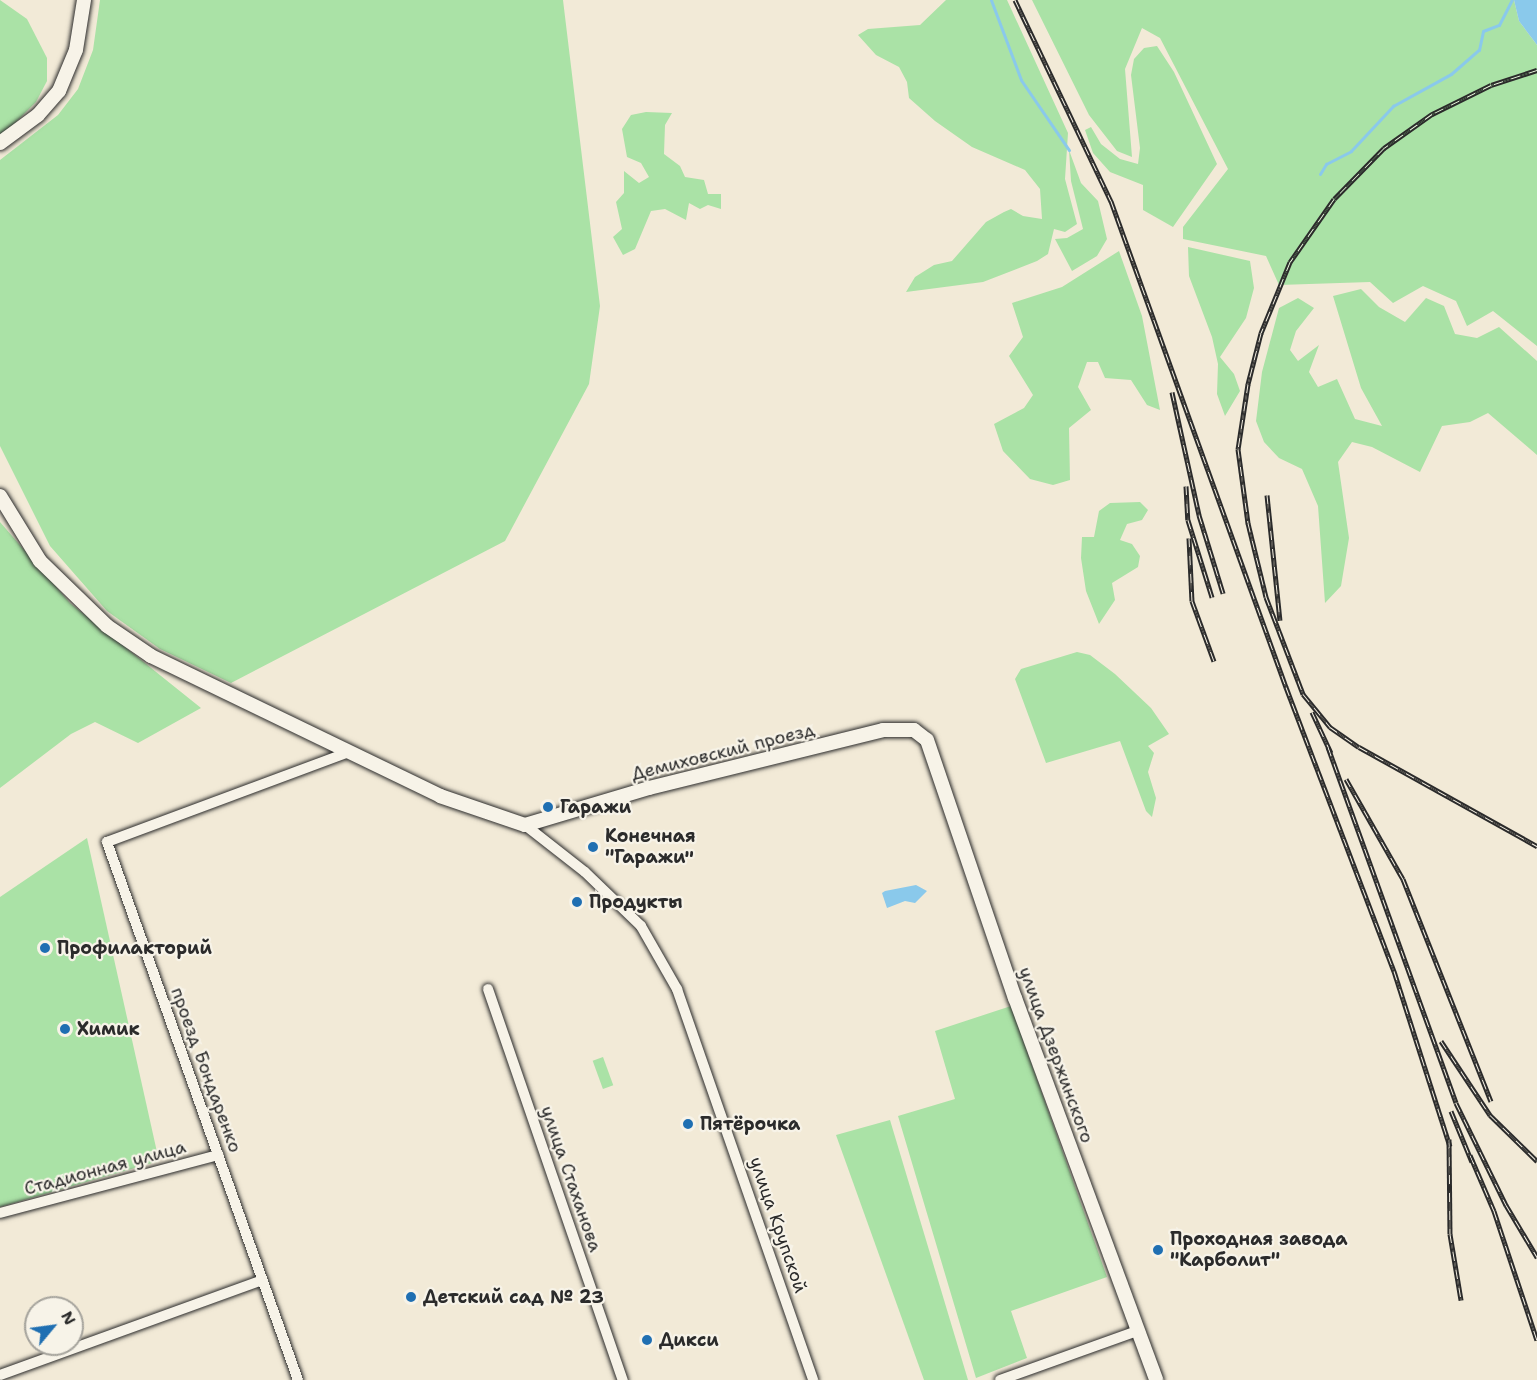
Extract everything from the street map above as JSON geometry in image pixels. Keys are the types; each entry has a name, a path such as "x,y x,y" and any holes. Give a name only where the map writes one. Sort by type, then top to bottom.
{"main road":[{"path":"0,143 38,115 59,91 76,50 84,0"},
{"path":"0,496 40,561 107,626 151,656 346,753 440,796 525,825"},
{"name":"Демиховский проезд","path":"525,825 649,788 883,730 914,730 927,740"},
{"name":"улица Дзержинского","path":"927,740 1015,998 1156,1380"}],"street":[{"name":"проезд Бондаренко","path":"298,1380 107,842 346,753"},
{"name":"улица Крупской","path":"525,825 625,909 649,936 677,989 813,1380"},
{"name":"улица Стаханова","path":"488,989 623,1380"},
{"name":"Стадионная улица","path":"0,1213 218,1155"},
{"path":"0,1375 262,1280"},
{"path":"1000,1380 1137,1331"}],"green space":[{"path":"0,0 27,19 47,58 47,81 36,102 0,138"},
{"path":"100,0 563,0 600,306 589,384 505,541 231,683 160,649 107,611 50,546 0,446 0,160 58,115 78,89 93,50"},
{"path":"946,0 1007,0 1068,133 1065,179 1077,224 1065,232 1054,229 1048,254 1037,261 983,282 906,292 915,277 934,265 952,261 986,222 1004,212 1011,209 1023,216 1042,219 1040,189 1025,170 972,147 935,121 909,98 907,82 899,67 876,55 858,35 868,29 920,25"},
{"path":"1032,0 1514,0 1519,21 1537,45 1537,346 1493,311 1467,326 1456,301 1423,286 1393,303 1370,282 1279,285 1266,256 1183,239 1183,227 1228,169 1160,38 1142,28 1125,69 1132,157 1117,151 1089,115"},
{"path":"1157,46 1174,72 1217,164 1173,227 1143,210 1143,185 1110,172 1093,153 1085,130 1091,127 1101,144 1120,159 1138,164 1140,148 1131,75 1134,59 1144,48"},
{"path":"646,112 672,113 665,125 664,154 680,166 685,177 704,180 708,194 721,194 721,209 708,205 700,209 689,203 686,220 665,209 651,211 635,249 623,255 613,237 622,229 616,202 624,193 624,171 639,183 649,177 641,163 627,157 622,129 631,115"},
{"path":"1069,150 1081,183 1098,201 1107,239 1097,256 1072,271 1055,239 1067,238 1083,229 1071,181"},
{"path":"1188,247 1250,261 1254,288 1246,318 1220,357 1234,374 1240,391 1225,416 1217,394 1218,364 1212,337 1189,276"},
{"path":"1119,251 1142,316 1160,410 1147,405 1131,380 1105,378 1098,362 1087,362 1078,387 1091,410 1069,428 1070,480 1053,485 1030,479 1003,451 994,424 1024,408 1033,395 1009,356 1023,337 1012,303 1062,287"},
{"path":"1361,289 1379,307 1405,322 1426,298 1444,306 1455,334 1477,338 1499,327 1537,361 1537,455 1488,413 1470,422 1442,426 1420,472 1372,447 1352,442 1338,462 1349,538 1341,586 1325,603 1318,506 1302,469 1279,458 1264,442 1256,421 1262,372 1279,308 1298,298 1314,308 1296,331 1290,350 1298,361 1319,345 1309,372 1318,387 1337,379 1355,419 1382,426 1361,388 1333,296"},
{"path":"1140,502 1148,510 1142,520 1127,524 1120,540 1132,544 1140,556 1138,567 1112,583 1115,600 1099,624 1086,591 1081,558 1082,537 1094,537 1099,511 1110,503"},
{"path":"0,522 70,603 201,708 138,743 95,722 71,734 0,788"},
{"path":"1077,652 1090,655 1115,674 1151,708 1169,734 1148,746 1154,753 1148,772 1156,798 1152,817 1146,811 1120,741 1046,763 1015,679 1021,669"},
{"name":"Химик","path":"87,838 159,1161 0,1207 0,897"},
{"path":"1011,1006 1107,1277 1011,1311 1027,1358 976,1378 898,1116 955,1099 935,1031"},
{"path":"603,1057 613,1085 603,1089 593,1061"},
{"path":"890,1120 968,1380 924,1380 836,1135"}],"water":[{"path":"1514,0 1537,0 1537,45 1519,21"},
{"path":"916,885 927,891 915,903 905,901 887,908 882,893"}],"waterway":[{"path":"991,0 1021,80 1069,150"},
{"path":"1320,174 1326,164 1351,151 1393,106 1451,74 1479,50 1483,31 1499,25 1512,0"}],"railway":[{"path":"1015,0 1111,201 1286,687 1394,971 1450,1146"},
{"path":"1537,70 1491,85 1432,114 1384,148 1334,199 1290,262 1261,333 1248,384 1238,449 1248,523 1266,597 1303,694 1330,727 1359,747 1537,846"},
{"path":"1172,392 1199,515 1223,593"},
{"path":"1186,486 1188,520 1212,597"},
{"path":"1267,495 1280,620"},
{"path":"1189,538 1192,601 1214,661"},
{"path":"1312,712 1331,753"},
{"path":"1328,747 1456,1103 1506,1205 1537,1257"},
{"path":"1346,779 1403,879 1491,1101"},
{"path":"1441,1041 1490,1115 1537,1161"},
{"path":"1451,1111 1472,1162"},
{"path":"1449,1139 1450,1234 1461,1300"},
{"path":"1470,1155 1494,1211 1537,1340"}],"place":[{"name":"Гаражи","path":"548,807"},
{"name":"Конечная \"Гаражи\"","path":"593,847"},
{"name":"Продукты","path":"577,902"},
{"name":"Профилакторий","path":"45,948"},
{"name":"Химик","path":"65,1029"},
{"name":"Пятёрочка","path":"688,1124"},
{"name":"Проходная завода \"Карболит\"","path":"1158,1250"},
{"name":"Детский сад № 23","path":"411,1297"},
{"name":"Дикси","path":"647,1340"}]}
